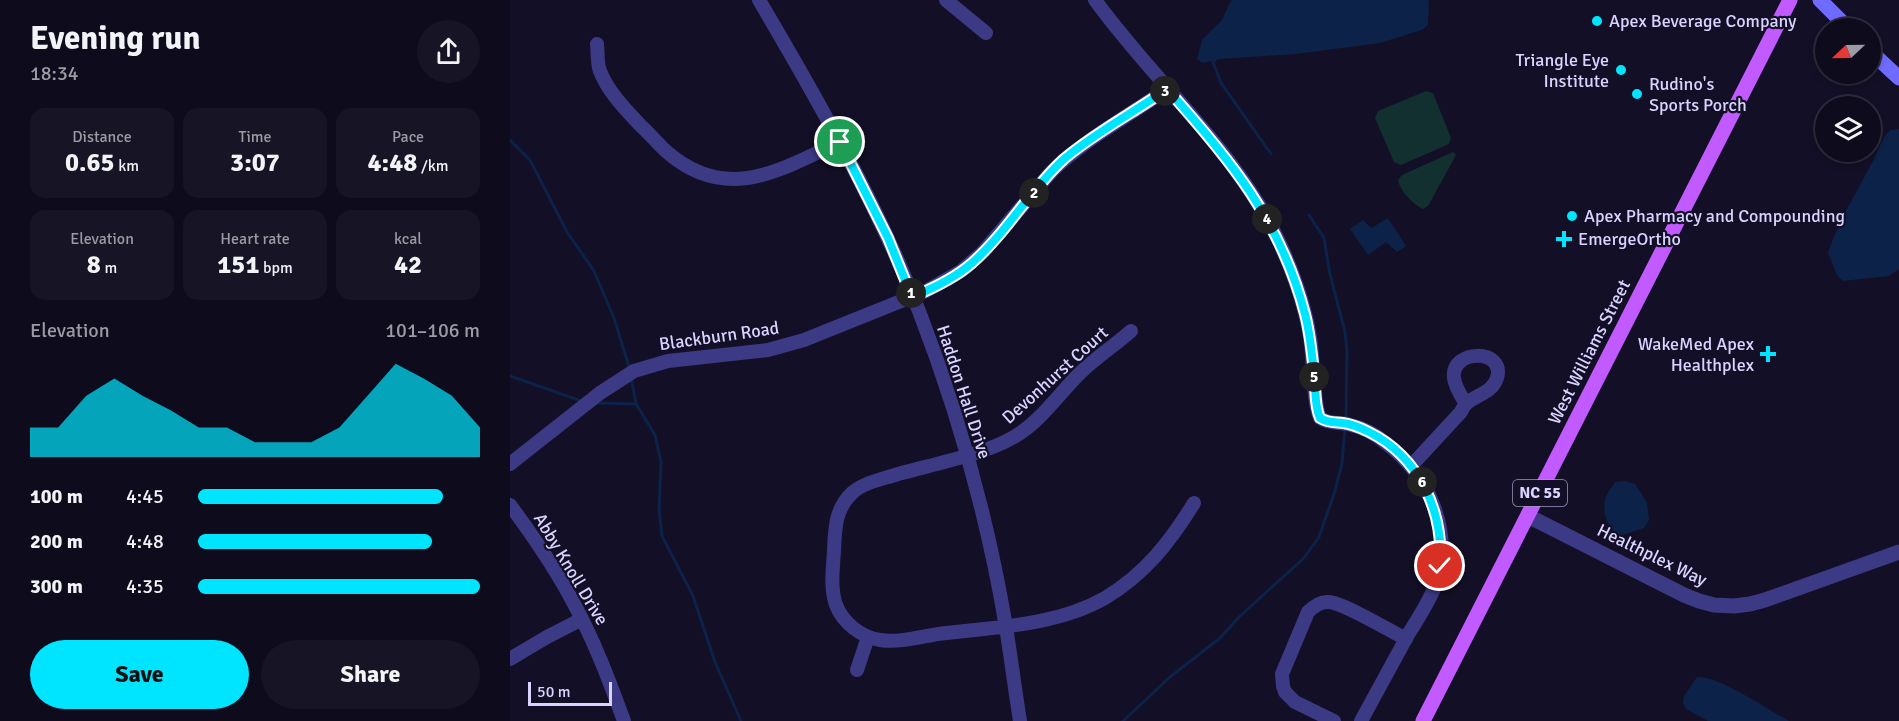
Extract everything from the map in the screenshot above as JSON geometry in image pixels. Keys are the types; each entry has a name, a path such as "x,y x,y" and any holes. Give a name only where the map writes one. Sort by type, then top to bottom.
{"main road":[{"name":"West Williams Street","path":"1423,721 1790,0"},
{"path":"1820,0 1838,18"},
{"path":"1881,61 1899,78"}],"street":[{"name":"Haddon Hall Drive","path":"759,0 840,142 888,238 937,363 967,455 988,539 1006,626 1020,721"},
{"path":"946,0 986,33"},
{"path":"1095,0 1242,178 1280,244 1305,315 1320,418 1331,423 1350,424 1387,443 1411,466 1428,491 1434,505 1441,535 1441,553 1433,591 1361,721"},
{"path":"597,44 600,70 612,92 667,152 692,169 704,174 729,179 753,178 783,169 840,142"},
{"name":"Blackburn Road","path":"510,465 600,393 634,371 668,361 748,353 786,345 912,297 946,281 972,263 995,240 1046,178 1064,160 1091,138 1167,89"},
{"name":"Devonhurst Court","path":"868,637 854,630 843,617 836,606 833,591 835,527 842,506 854,491 873,482 1006,442 1028,428 1090,363 1131,331"},
{"path":"1411,466 1466,404"},
{"path":"857,670 868,637 889,641 1006,626 1076,611 1105,598 1140,573 1157,556 1169,542 1194,503"},
{"name":"Abby Knoll Drive","path":"510,505 564,585 582,619 597,649 624,721"},
{"name":"Healthplex Way","path":"1528,516 1684,595 1720,605 1750,604 1765,600 1899,552"},
{"path":"1334,721 1295,702 1282,686 1282,674 1308,612 1317,604 1330,602 1344,606 1406,639"},
{"path":"510,658 582,619"}],"green space":[{"path":"1426,91 1433,93 1451,138 1449,144 1401,165 1394,162 1375,118 1378,111"},
{"path":"1453,152 1456,155 1428,206 1423,209 1407,197 1398,180 1402,175"}],"water":[{"path":"1231,0 1429,0 1428,25 1422,30 1380,43 1296,54 1220,59 1202,63 1197,59 1202,40 1222,20"},
{"path":"1899,129 1899,269 1889,276 1843,281 1837,275 1828,253 1832,240 1872,162 1881,162 1881,144 1890,130"},
{"path":"1388,218 1406,246 1397,252 1386,242 1368,255 1350,229 1363,220 1371,228"},
{"path":"1625,481 1635,484 1647,502 1649,520 1644,528 1620,536 1607,521 1604,506 1607,495 1615,482"},
{"path":"1697,677 1717,681 1730,687 1789,721 1708,721 1686,709 1683,703 1684,696"}],"waterway":[{"path":"1215,60 1213,62 1221,83 1271,154"},
{"path":"510,140 530,160 567,232 594,271 614,318 630,370"},
{"path":"1309,215 1324,238 1330,274 1345,332 1346,419"},
{"path":"510,376 581,401"},
{"path":"631,377 636,404 655,435 661,462 659,510 662,536 693,596 715,662 741,721"},
{"path":"596,403 636,404"},
{"path":"1123,721 1170,677 1220,638 1239,617 1304,558 1319,537 1335,491 1342,463 1345,428"}],"place":[{"name":"Apex Beverage Company","path":"1597,21"},
{"name":"Triangle Eye Institute","path":"1621,70"},
{"name":"Rudino's Sports Porch","path":"1637,94"},
{"name":"Apex Pharmacy and Compounding","path":"1572,216"},
{"name":"EmergeOrtho","path":"1564,239"},
{"name":"WakeMed Apex Healthplex","path":"1768,354"}],"route":[{"path":"840,142 888,238 912,297 946,281 972,263 995,240 1052,171 1064,160 1091,138 1167,89 1242,178 1280,244 1305,315 1320,418 1326,422 1350,424 1369,432 1387,443 1411,466 1428,491 1438,518 1441,535 1440,566"}]}
